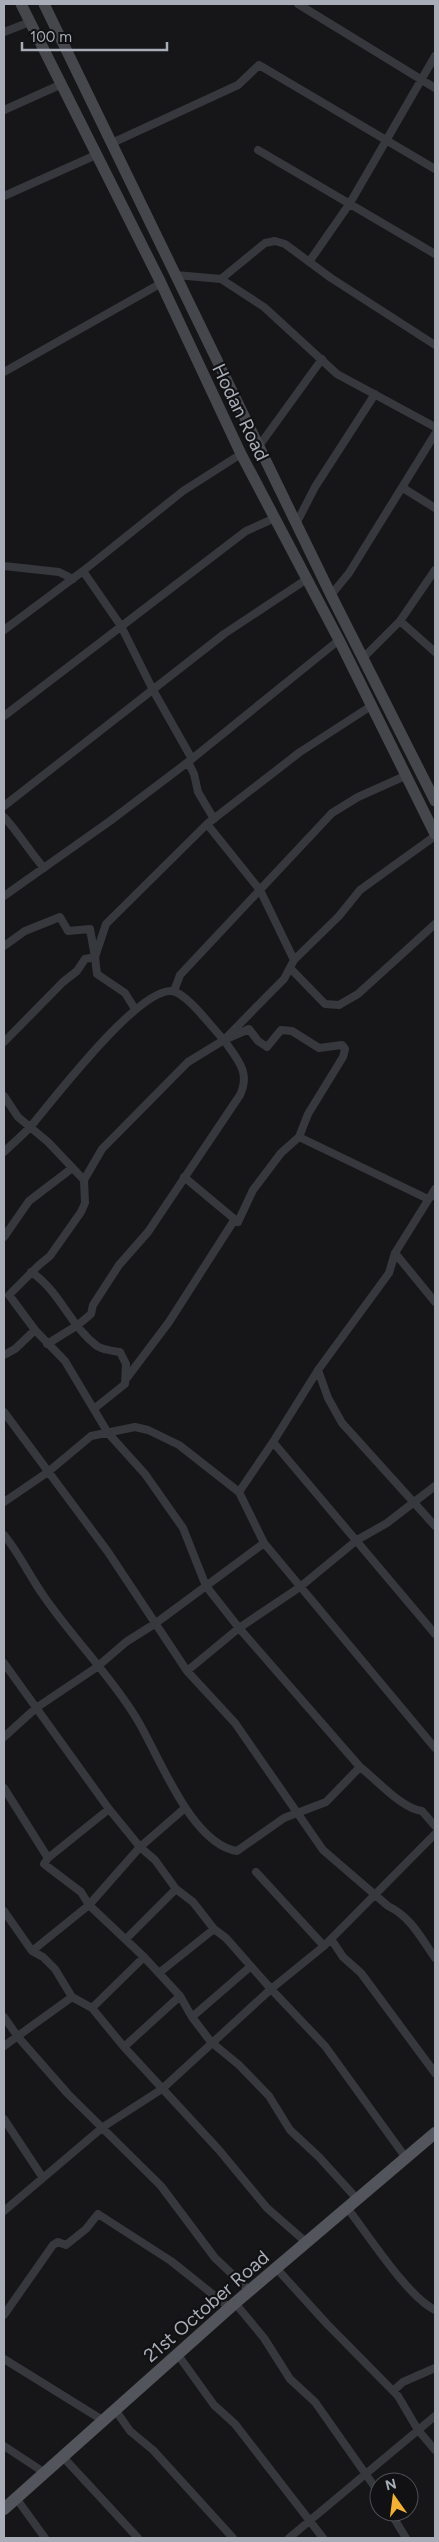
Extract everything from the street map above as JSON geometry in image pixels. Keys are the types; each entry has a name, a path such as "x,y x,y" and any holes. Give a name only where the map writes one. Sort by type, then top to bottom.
{"main road":[{"name":"Hodan Road","path":"20,4 160,281 241,454 339,640 435,835"},
{"name":"Hodan Road","path":"44,4 296,524 435,801"},
{"name":"21st October Road","path":"4,2509 250,2291 435,2133"}],"street":[{"path":"298,4 435,88"},
{"path":"4,32 30,22"},
{"path":"309,262 350,203 435,56"},
{"path":"112,144 238,85 259,65 435,169"},
{"path":"4,110 62,84"},
{"path":"258,150 435,254"},
{"path":"4,196 96,155"},
{"path":"221,279 265,243 285,244 435,346"},
{"path":"176,275 221,279 264,307 337,374 435,427"},
{"path":"4,372 158,285 160,281"},
{"path":"259,446 322,360"},
{"path":"296,524 314,487 375,394"},
{"path":"331,595 349,573 435,434"},
{"path":"4,630 73,579 183,490 241,454"},
{"path":"403,488 435,508"},
{"path":"4,716 246,531 275,518"},
{"path":"4,566 59,572 73,579"},
{"path":"362,658 400,621 435,570"},
{"path":"83,571 121,626 190,760 198,792 214,819"},
{"path":"5,803 224,634 307,579"},
{"path":"400,621 435,652"},
{"path":"4,896 190,760 339,640"},
{"path":"95,957 106,924 207,824 300,752 371,706"},
{"path":"174,991 180,975 332,813 358,797 405,776"},
{"path":"4,817 17,832 26,848 44,868"},
{"path":"207,824 260,890 294,960"},
{"path":"224,1040 272,991 291,969 294,960 360,890 435,835"},
{"path":"4,946 25,931 60,917 68,930 90,929 97,974 125,993 135,1009"},
{"path":"291,969 325,1004 339,1005 358,994 435,924"},
{"path":"4,1042 63,982 77,971 85,959 95,957"},
{"path":"4,1152 30,1128 76,1071 135,1009 151,998 166,992 174,991 196,1008 224,1040 245,1074 246,1083 221,1125 184,1176 148,1232 119,1265 93,1305 90,1314 78,1326 47,1344"},
{"path":"238,1222 254,1190 281,1153 299,1137 308,1114 343,1057 345,1049 342,1045 319,1048 292,1031 281,1030 267,1047 258,1041 249,1029 224,1040 188,1062 102,1148 84,1180 85,1203 81,1212 50,1256 6,1293 35,1330 64,1361 95,1408 108,1433 145,1474 183,1528 206,1586 239,1628 360,1767 401,1803 412,1810 422,1811 435,1826"},
{"path":"4,1096 18,1117 48,1142 71,1169 84,1180"},
{"path":"299,1137 428,1199"},
{"path":"4,1237 29,1201 71,1169"},
{"path":"184,1176 238,1222"},
{"path":"239,1492 318,1370 388,1274 395,1253 435,1188"},
{"path":"428,1199 435,1194"},
{"path":"95,1408 125,1384 169,1322 233,1222 238,1222"},
{"path":"395,1253 435,1302"},
{"path":"31,1272 44,1281 55,1293 78,1326 98,1347 120,1352 126,1364 126,1380"},
{"path":"4,1355 15,1349 35,1330"},
{"path":"318,1370 328,1398 342,1423 435,1526"},
{"path":"4,1412 156,1623 187,1671 235,1723 323,1850 376,1893 388,1906 400,1911 411,1922 435,1958"},
{"path":"4,1502 48,1472 91,1436 136,1427 148,1430 180,1445 239,1492 264,1543 435,1748"},
{"path":"273,1442 435,1634"},
{"path":"187,1671 239,1628 300,1588 357,1540 388,1523 416,1503 435,1486"},
{"path":"4,1534 17,1551 42,1594 135,1715 185,1808 210,1837 229,1850 237,1851 284,1818 326,1802 360,1767"},
{"path":"4,1737 36,1708 97,1667 126,1642 156,1623 264,1543"},
{"path":"4,1663 109,1809 140,1847 154,1860 176,1889 193,1902 214,1929 226,1938 325,2046 406,2158"},
{"path":"4,1788 48,1858"},
{"path":"32,1951 89,1905 140,1847 185,1808"},
{"path":"109,1809 48,1858 44,1864 81,1892 89,1905 159,1973 180,1996 192,2017 211,2042 239,2065 269,2096 290,2130 319,2157 358,2200"},
{"path":"5,2208 103,2127 162,2089 211,2042 271,1989 332,1939 435,1834"},
{"path":"256,1872 324,1946"},
{"path":"126,1939 176,1889"},
{"path":"4,1911 32,1951 44,1957 55,1969 72,1996 92,2008 124,2047 219,2150 267,2208 307,2243"},
{"path":"159,1973 214,1929"},
{"path":"332,1939 343,1957 372,1989 435,2074"},
{"path":"92,2008 144,1957"},
{"path":"192,2017 251,1966"},
{"path":"4,2046 72,1996"},
{"path":"124,2047 180,1996"},
{"path":"4,2017 18,2037 68,2094 162,2186 214,2258 250,2291"},
{"path":"4,2120 43,2178"},
{"path":"348,2209 422,2303 435,2310"},
{"path":"4,2316 53,2246 58,2242 66,2245 79,2237 98,2214 171,2261 233,2306 264,2338 290,2379 315,2402 369,2478"},
{"path":"277,2268 327,2324 393,2391 418,2430 435,2450"},
{"path":"178,2355 214,2405 235,2424 323,2538"},
{"path":"4,2359 104,2420"},
{"path":"393,2391 403,2382 435,2368"},
{"path":"116,2411 130,2431 153,2450 233,2538"},
{"path":"289,2538 435,2416"},
{"path":"4,2446 45,2472"},
{"path":"62,2457 138,2538"},
{"path":"16,2498 44,2538"},
{"path":"396,2522 406,2538"}]}
